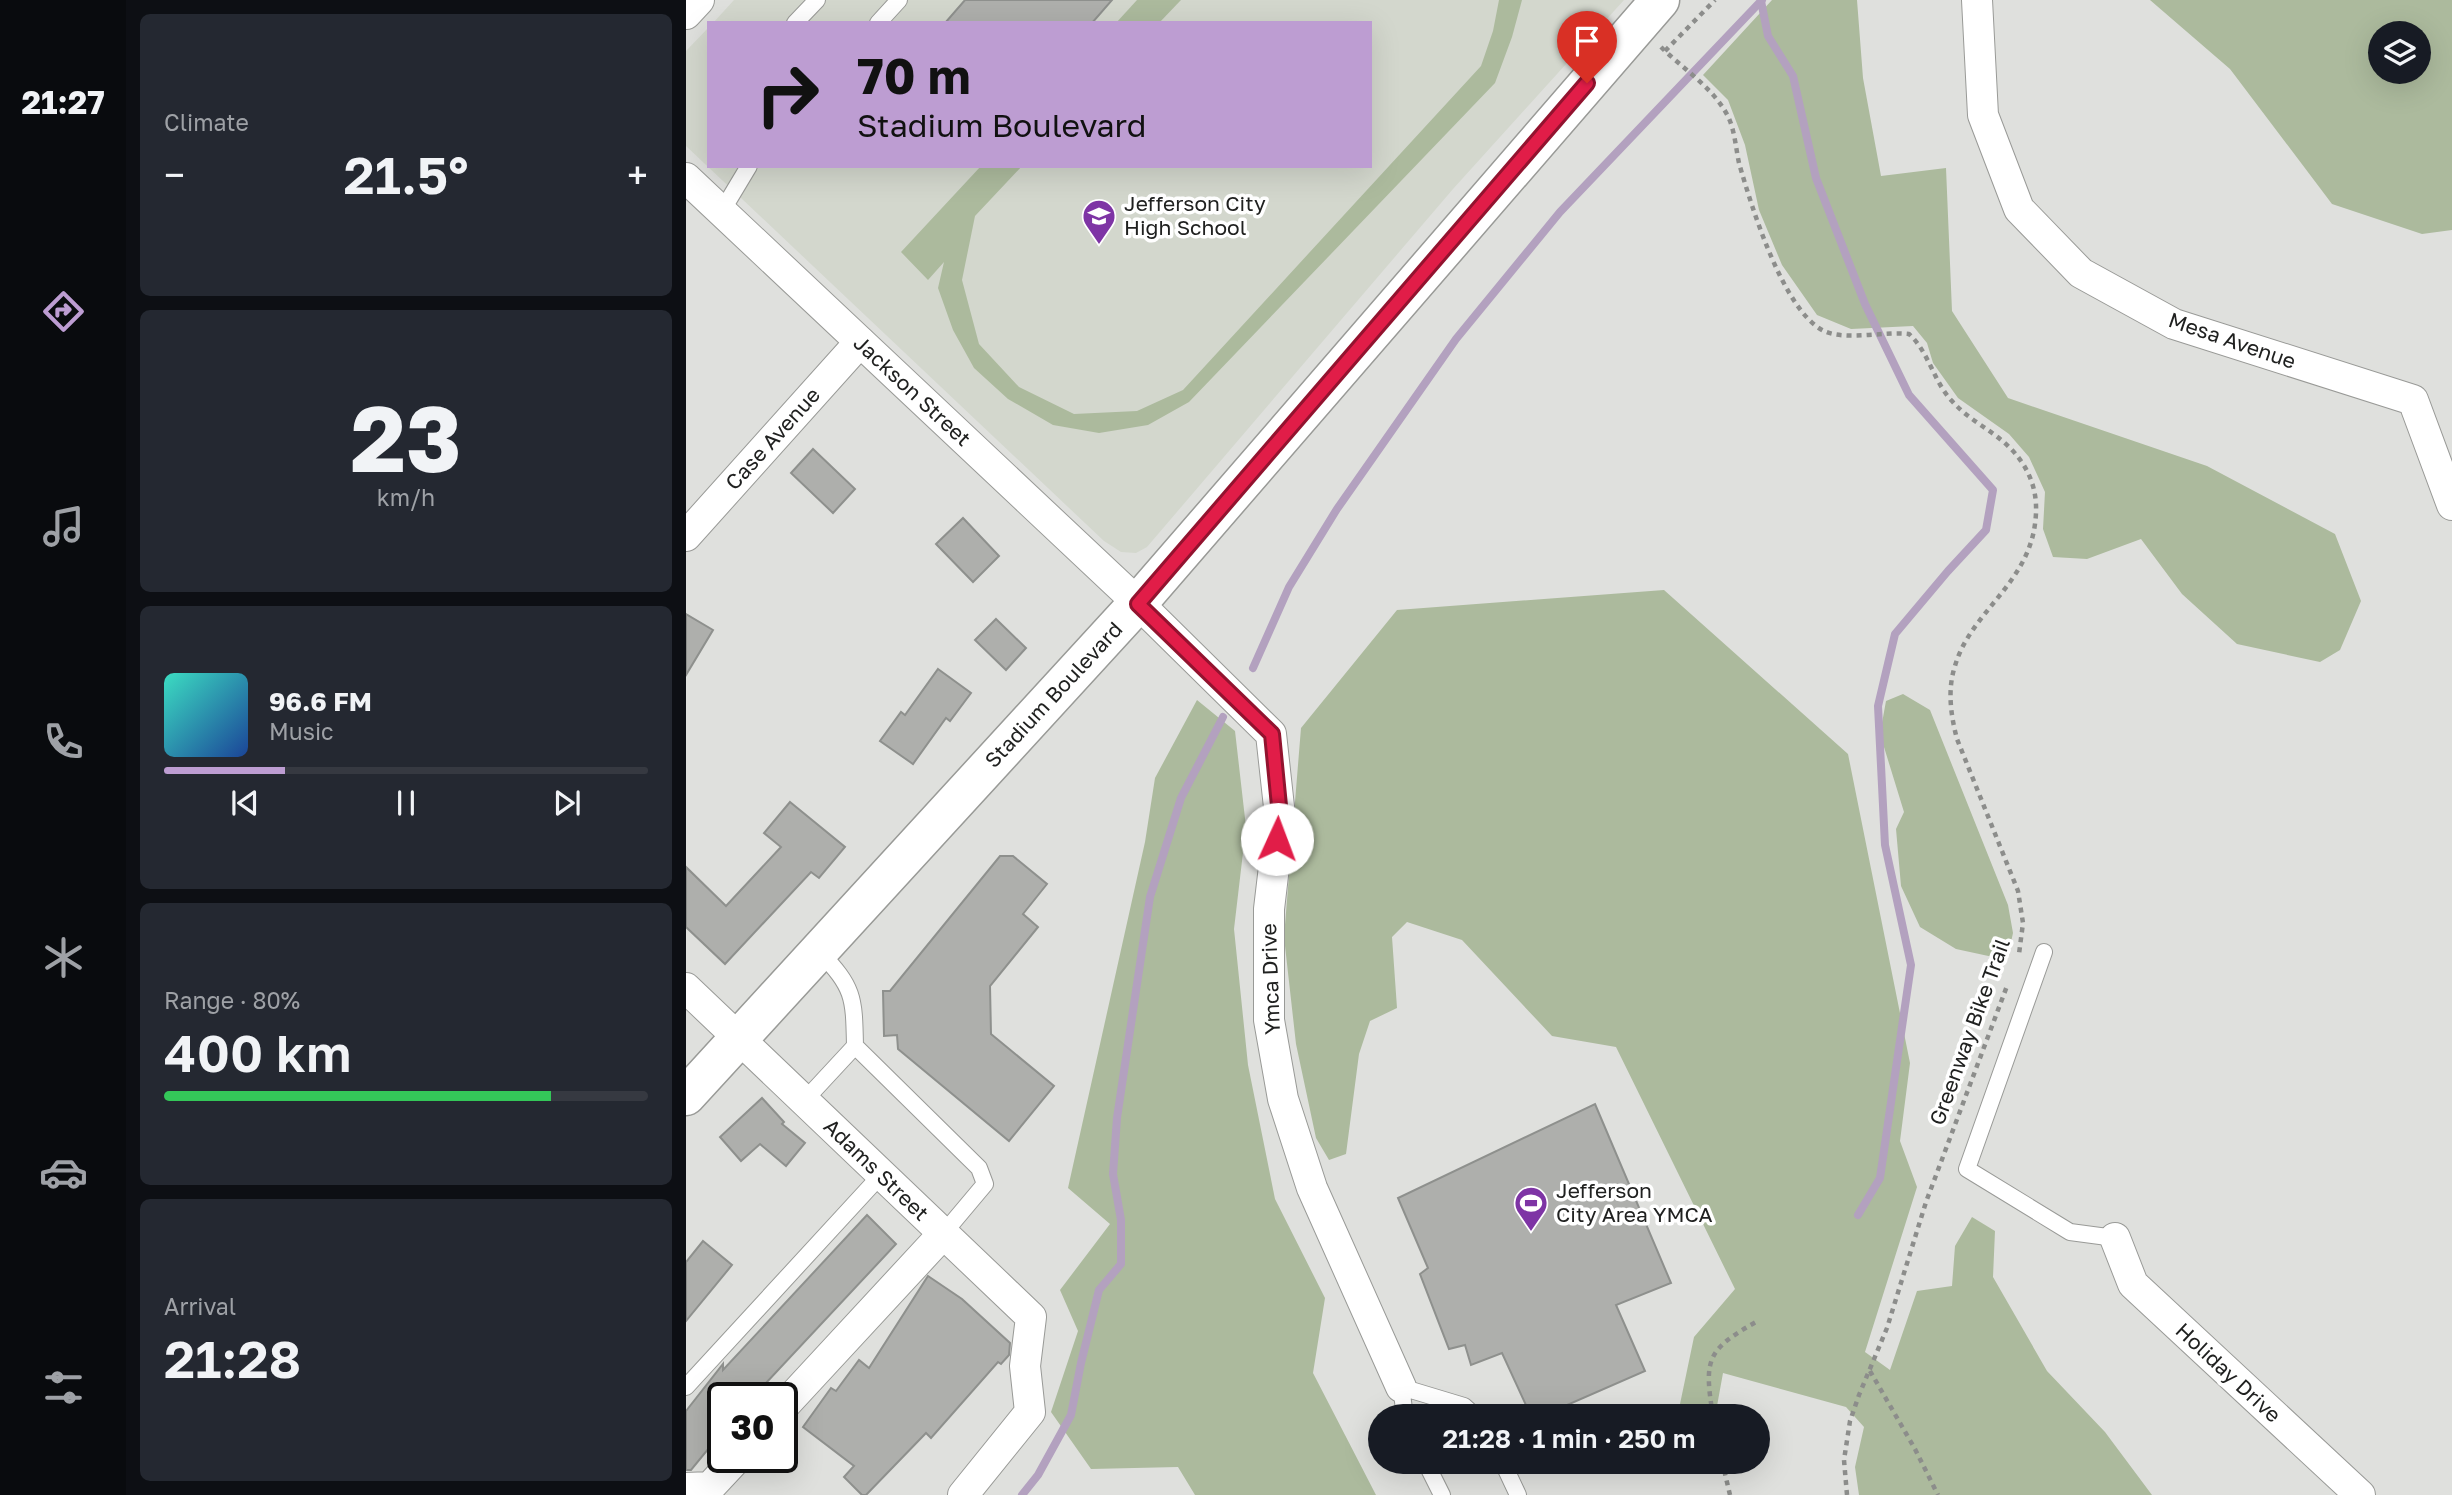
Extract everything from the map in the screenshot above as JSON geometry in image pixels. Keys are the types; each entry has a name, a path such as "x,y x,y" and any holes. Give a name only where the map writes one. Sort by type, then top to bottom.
{"main road":[{"name":"Stadium Boulevard","path":"686,1096 1138,604 1660,0"}],"street":[{"path":"686,14 699,0"},
{"name":"Mesa Avenue","path":"1977,0 1983,115 2019,209 2081,273 2174,324 2413,400 2452,505"},
{"name":"Jackson Street","path":"686,178 1138,604"},
{"name":"Case Avenue","path":"686,536 860,342"},
{"name":"Ymca Drive","path":"1138,604 1272,734 1280,816 1269,909 1269,1020 1283,1099 1312,1188 1403,1401"},
{"name":"Adams Street","path":"686,988 1031,1317 1025,1366 1030,1412 963,1495"},
{"path":"798,1391 943,1234"},
{"name":"Holiday Drive","path":"2115,1238 2133,1284 2360,1495"},
{"path":"686,1488 710,1487 723,1473"}],"lane":[{"path":"797,21 817,0"},
{"path":"880,21 899,0"},
{"path":"722,211 748,168"},
{"path":"819,951 842,975 854,1003 855,1046 979,1168 985,1184 943,1234"},
{"path":"2044,953 1967,1169 2070,1232 2115,1238"},
{"path":"804,1101 855,1046"},
{"path":"686,1387 881,1175"},
{"path":"1403,1401 1440,1404"},
{"path":"1432,1474 1442,1495"},
{"path":"1508,1474 1518,1495"}],"path":[{"name":"Greenway Bike Trail","path":"1715,0 1665,51 1707,91 1730,121 1754,212 1770,256 1796,303 1825,332 1845,335 1897,332 1909,334 1918,342 1936,378 1951,400 2003,439 2031,481 2036,498 2034,535 2028,553 2019,571 1962,648 1954,667 1951,714 1957,740 2018,891 2023,923 2015,966"},
{"name":"Greenway Bike Trail","path":"1847,1495 1845,1442 1859,1395 1887,1328 1935,1177 2010,979"},
{"path":"1711,1404 1709,1366 1718,1348 1756,1322"},
{"path":"1870,1370 1938,1495"},
{"path":"1725,1474 1730,1495"}],"shaded area":[{"name":"Jefferson City High School","path":"734,0 1624,0 1453,189 1147,547 1136,553 1121,552 1104,541 709,168 1372,168 1372,21 715,21"},
{"name":"Jefferson City High School","path":"707,29 707,166 686,146 686,51"}],"green space":[{"path":"1137,0 1181,0 1161,21 1118,21"},
{"path":"1499,0 1522,0 1495,83 1189,402 1148,425 1099,433 1053,425 1008,399 974,368 953,330 938,288 944,262 928,280 901,252 979,168 1020,168 975,216 962,280 979,344 1019,387 1074,414 1137,411 1183,390 1481,66 1493,31"},
{"path":"1772,0 1857,0 1863,78 1881,176 1946,168 1952,311 2008,398 2207,466 2335,534 2361,601 2340,650 2320,662 2237,644 2182,594 2141,539 2087,559 2053,557 2043,529 2045,492 2029,457 2009,434 1958,398 1933,363 1927,343 1913,326 1851,329 1817,315 1782,265 1759,210 1745,145 1728,100 1703,75"},
{"path":"2150,0 2452,0 2452,230 2422,234 2332,204 2230,69"},
{"path":"1664,590 1848,754 1910,1063 1900,1141 1917,1187 1865,1352 1890,1370 1917,1291 1952,1286 1955,1246 1972,1217 1995,1231 1993,1277 2047,1371 2105,1432 2152,1495 1859,1495 1855,1467 1864,1427 1846,1407 1723,1373 1717,1404 1680,1404 1694,1337 1735,1289 1616,1047 1552,1036 1462,940 1407,922 1392,937 1397,1008 1370,1021 1359,1054 1346,1154 1329,1160 1316,1138 1296,1044 1284,937 1301,728 1397,610"},
{"path":"1903,694 1930,710 2008,905 2013,933 2007,960 1956,949 1920,927 1901,886 1896,829 1904,812 1880,734 1886,701"},
{"path":"1197,700 1235,731 1246,827 1234,929 1248,1065 1275,1199 1325,1298 1313,1373 1376,1495 1195,1495 1178,1467 1091,1469 1051,1412 1078,1331 1060,1290 1110,1224 1068,1188 1145,842 1155,778"}],"building":[{"path":"965,0 1112,0 1094,21 947,21"},
{"path":"813,449 855,489 833,513 791,473"},
{"path":"963,518 999,556 973,582 936,544"},
{"path":"686,614 713,630 686,675"},
{"path":"996,619 1026,648 1006,670 975,640"},
{"path":"938,669 971,693 950,721 946,718 913,764 880,741 901,712 905,715"},
{"path":"790,802 845,847 819,878 811,872 725,964 686,927 686,867 726,906 781,847 764,833"},
{"path":"1000,856 1013,856 1047,884 1023,914 1038,927 990,986 991,1034 1054,1086 1009,1141 898,1049 897,1035 884,1036 883,991 890,991"},
{"path":"762,1098 784,1122 782,1124 805,1143 786,1166 760,1144 741,1161 720,1137"},
{"name":"Jefferson City Area YMCA","path":"1595,1104 1671,1283 1616,1305 1645,1371 1569,1404 1525,1404 1502,1353 1471,1365 1465,1345 1449,1349 1420,1274 1428,1268 1398,1198"},
{"path":"867,1215 896,1244 767,1382 709,1382 723,1364 723,1370"},
{"path":"703,1241 732,1265 686,1321 686,1262"},
{"path":"928,1276 962,1299 1010,1343 1009,1355 1001,1364 998,1362 931,1438 926,1433 866,1495 862,1495 844,1477 854,1466 803,1427 831,1388 836,1391 859,1360 869,1368"},
{"path":"707,1384 707,1450 691,1470 686,1470 686,1411"}],"waterway":[{"path":"1253,668 1289,587 1337,509 1456,339 1560,212 1762,0"},
{"path":"1761,1 1768,36 1793,76 1816,178 1865,304 1909,395 1993,490 1986,530 1895,634 1878,706 1885,845 1911,965 1880,1178 1858,1215"},
{"path":"1022,1495 1038,1475 1071,1415 1099,1290 1121,1264 1121,1220 1113,1174 1117,1118 1150,897 1181,798 1223,717"}],"place":[{"name":"Jefferson City High School","path":"1099,246"},
{"name":"Jefferson City Area YMCA","path":"1531,1233"}],"route":[{"path":"1277,839 1280,816 1272,734 1138,604 1587,83"}]}
